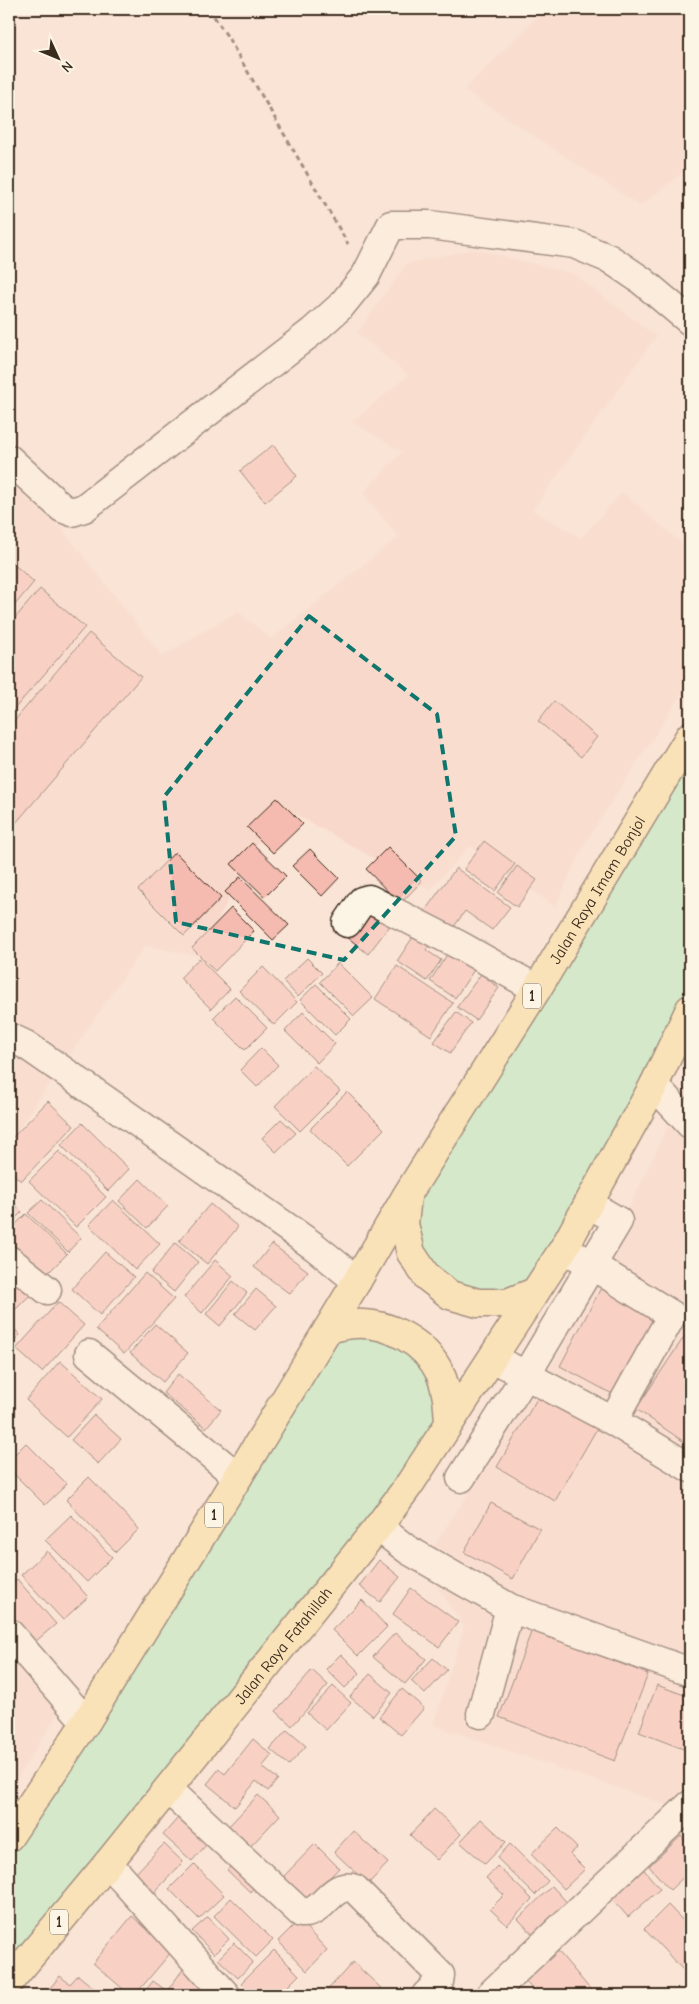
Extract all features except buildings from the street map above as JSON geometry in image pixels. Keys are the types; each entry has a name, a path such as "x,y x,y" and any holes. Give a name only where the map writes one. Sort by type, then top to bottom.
{"highway":[{"name":"Jalan Raya Imam Bonjol","path":"407,1195 537,989 690,736"},
{"name":"1","path":"535,1292 564,1248 654,1086 690,1009"},
{"name":"1","path":"10,1832 86,1722 238,1478 407,1195"},
{"path":"407,1195 404,1224 411,1253 427,1277 450,1295 478,1303 507,1303 535,1292"},
{"name":"Jalan Raya Fatahillah","path":"9,1982 108,1863 378,1527 409,1485 535,1292"},
{"path":"328,1329 354,1324 380,1326 404,1335 424,1351 439,1372 448,1396 449,1422"}],"street":[{"path":"9,459 62,508 72,512 84,508 313,331 341,306 366,275 391,225 430,225 574,244 610,259 642,280 690,321"},
{"path":"347,922 362,900 370,899 450,940 537,989"},
{"path":"9,1037 26,1045 316,1247 357,1281"},
{"path":"654,1086 690,1124"},
{"path":"461,1478 526,1375 618,1221 589,1204"},
{"path":"564,1248 672,1315 613,1421"},
{"path":"9,1260 47,1290"},
{"path":"89,1354 238,1478"},
{"path":"493,1358 613,1421 690,1468"},
{"path":"378,1527 408,1550 510,1608 690,1672"},
{"path":"481,1714 510,1608"},
{"path":"9,1633 86,1722"},
{"path":"168,1789 301,1913 312,1912 340,1887 355,1889 440,1975 438,1982 426,1995"},
{"path":"490,1995 690,1805"},
{"path":"108,1863 226,1995"}],"path":[{"path":"209,9 227,36 366,275"}],"highlighted area":[{"path":"309,616 437,714 456,836 344,960 176,922 164,797"}],"shaded area":[{"path":"545,9 690,9 690,167 640,206 464,90"},
{"path":"474,249 574,274 656,336 533,510 581,538 622,492 690,550 690,681 585,843 555,907 470,846 430,890 278,804 199,956 145,946 9,1143 9,461 162,656 238,611 271,639 398,537 363,493 402,452 352,422 408,375 357,333 407,263"},
{"path":"690,1079 690,1813 433,1725 464,1627 422,1564 562,1349"},
{"path":"9,1632 68,1698 9,1791"}],"green space":[{"path":"690,736 690,1009 564,1248 507,1303 427,1277 407,1195"},
{"path":"354,1324 424,1351 449,1422 9,1982 9,1837 328,1329"}]}
